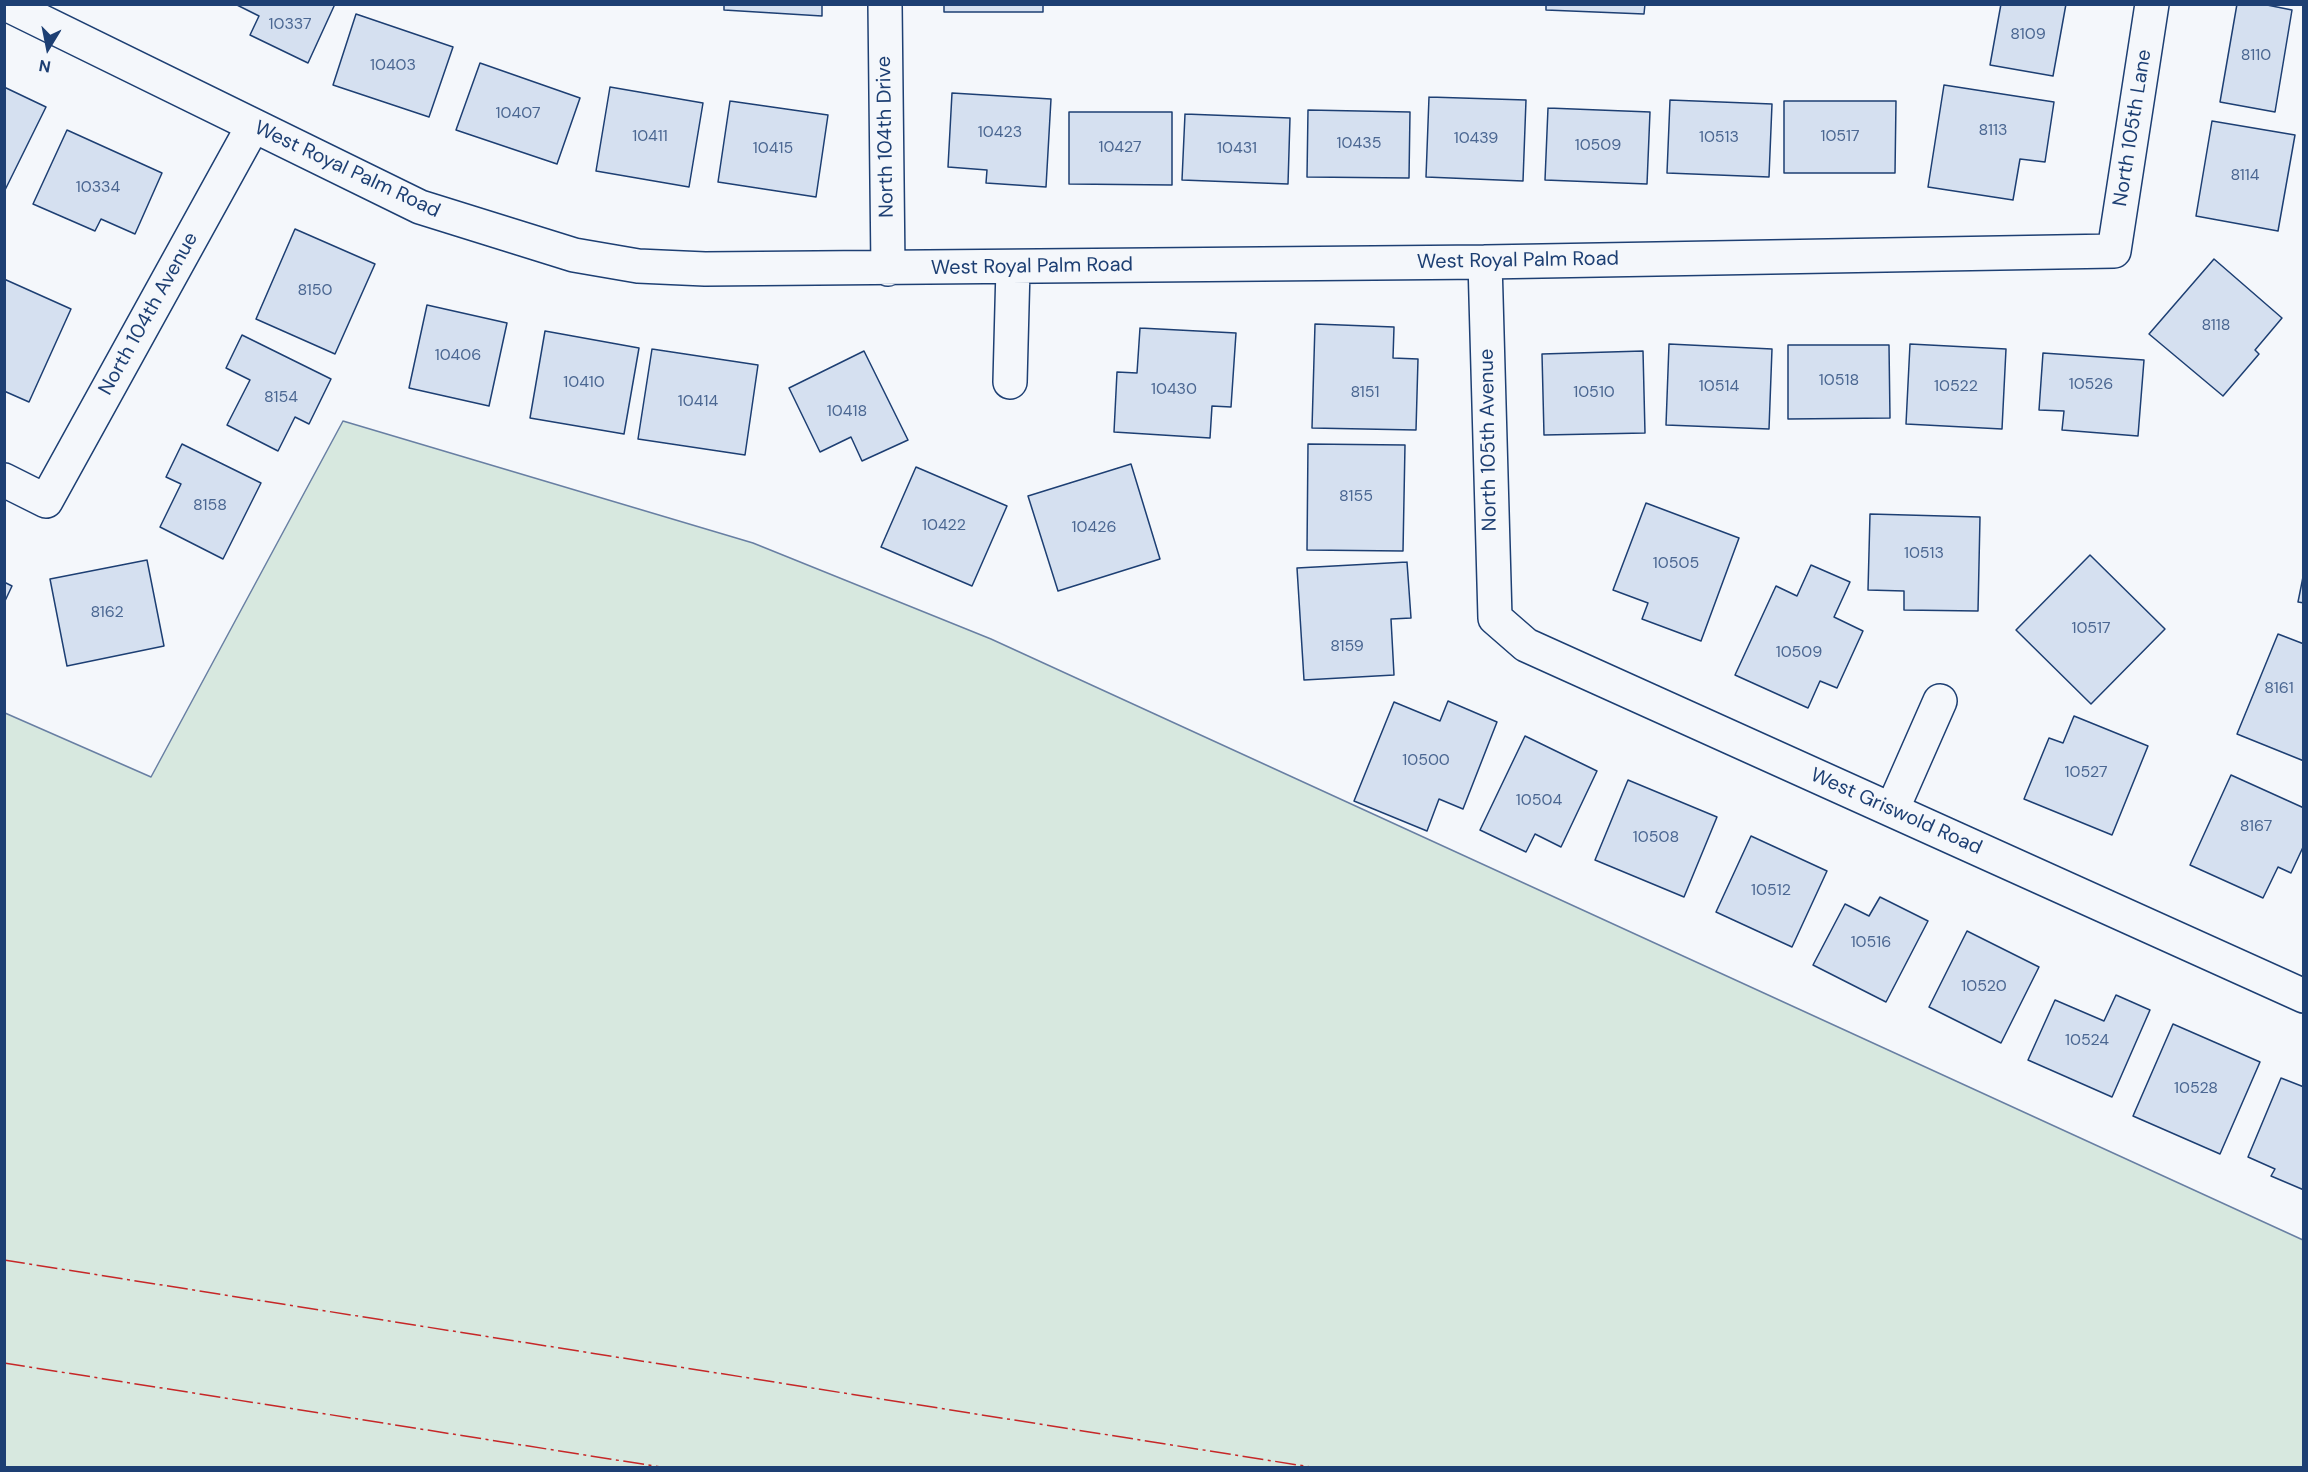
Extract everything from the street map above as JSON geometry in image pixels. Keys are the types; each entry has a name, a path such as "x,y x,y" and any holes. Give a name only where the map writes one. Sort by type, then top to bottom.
{"street":[{"name":"West Royal Palm Road","path":"6,4 420,207 574,255 638,266 1013,268 2114,251"},
{"name":"North 104th Drive","path":"885,4 888,269"},
{"name":"North 105th Lane","path":"2114,251 2152,4"},
{"name":"North 104th Avenue","path":"4,480 46,501 253,126"},
{"name":"North 105th Avenue","path":"1485,262 1495,618"},
{"path":"1010,382 1013,268"},
{"name":"West Griswold Road","path":"1495,618 1526,645 2304,996"},
{"path":"1892,810 1940,701"}],"shaded area":[{"path":"343,421 753,543 991,639 2303,1240 2303,1467 5,1467 5,713 151,777"}],"building":[{"path":"235,4 335,4 308,63 250,35 259,16"},
{"path":"724,4 822,4 822,16 724,10"},
{"path":"944,4 1043,4 1043,12 944,12"},
{"path":"1546,4 1645,4 1644,14 1546,10"},
{"path":"2001,4 2066,4 2053,76 1990,65"},
{"path":"2237,4 2262,4 2292,10 2275,112 2220,102"},
{"path":"356,14 453,47 429,117 333,85"},
{"path":"480,63 580,98 557,164 456,130"},
{"path":"1944,85 2054,102 2045,162 2020,159 2013,200 1928,187"},
{"path":"4,87 46,107 5,190 4,190"},
{"path":"610,87 703,103 689,187 596,171"},
{"path":"952,93 1051,99 1046,187 986,183 987,170 948,167"},
{"path":"1429,97 1526,100 1523,181 1426,177"},
{"path":"1670,100 1772,104 1769,177 1667,173"},
{"path":"730,101 828,115 816,197 718,182"},
{"path":"1784,101 1896,101 1895,173 1784,173"},
{"path":"1548,108 1650,112 1647,184 1545,180"},
{"path":"1308,110 1410,112 1409,178 1307,177"},
{"path":"1069,112 1172,112 1172,185 1069,184"},
{"path":"1185,114 1290,118 1288,184 1182,180"},
{"path":"2212,121 2295,135 2278,231 2196,216"},
{"path":"67,130 162,173 135,234 101,219 95,231 33,204"},
{"path":"295,229 375,264 335,354 256,319"},
{"path":"2214,259 2282,318 2255,350 2259,354 2223,396 2149,334"},
{"path":"4,279 71,309 29,402 4,391"},
{"path":"427,305 507,323 489,406 409,388"},
{"path":"1315,324 1394,327 1393,358 1418,359 1416,430 1312,428"},
{"path":"1140,328 1236,333 1231,407 1212,406 1210,438 1114,432 1117,372 1137,373"},
{"path":"545,331 639,348 624,434 530,418"},
{"path":"242,335 331,379 309,424 295,417 278,451 227,425 250,380 226,368"},
{"path":"1669,344 1772,349 1769,429 1666,425"},
{"path":"1910,344 2006,349 2002,429 1906,424"},
{"path":"1788,345 1889,345 1890,418 1788,419"},
{"path":"652,349 758,365 745,455 638,439"},
{"path":"864,351 908,440 862,461 851,437 820,452 789,388"},
{"path":"1643,351 1645,433 1544,435 1542,354"},
{"path":"2043,353 2144,360 2138,436 2062,430 2064,411 2039,410"},
{"path":"182,444 261,483 223,559 160,527 181,484 166,477"},
{"path":"1308,444 1405,445 1403,551 1307,550"},
{"path":"1131,464 1160,559 1058,591 1028,496"},
{"path":"916,467 1007,506 972,586 881,547"},
{"path":"1646,503 1739,538 1701,641 1642,619 1648,603 1613,590"},
{"path":"1870,514 1980,517 1978,611 1904,610 1904,591 1868,590"},
{"path":"2090,555 2165,629 2091,704 2016,630"},
{"path":"147,560 164,646 67,666 50,579"},
{"path":"1407,562 1411,618 1391,619 1394,675 1304,680 1297,568"},
{"path":"1811,565 1850,582 1834,617 1863,631 1837,688 1820,681 1808,708 1735,675 1776,586 1797,596"},
{"path":"2304,572 2304,603 2298,602"},
{"path":"4,582 12,586 4,603"},
{"path":"2278,634 2304,644 2304,761 2237,734"},
{"path":"1448,701 1497,722 1463,809 1439,799 1427,831 1354,801 1394,702 1440,721"},
{"path":"2074,716 2148,746 2112,835 2024,799 2049,738 2063,743"},
{"path":"1525,736 1597,771 1561,847 1535,834 1526,852 1480,830"},
{"path":"2231,775 2304,808 2304,845 2291,873 2278,867 2263,898 2190,865"},
{"path":"1628,780 1717,817 1684,897 1595,860"},
{"path":"1751,836 1827,871 1792,947 1716,912"},
{"path":"1880,897 1928,921 1886,1002 1813,965 1845,904 1869,916"},
{"path":"1967,931 2039,967 2001,1043 1929,1007"},
{"path":"2116,995 2150,1010 2112,1097 2028,1060 2055,1000 2104,1021"},
{"path":"2173,1024 2260,1062 2220,1154 2133,1116"},
{"path":"2281,1078 2304,1087 2304,1190 2271,1176 2275,1169 2248,1157"}],"power":[{"path":"4,1260 1317,1468"},
{"path":"4,1363 667,1468"}]}
